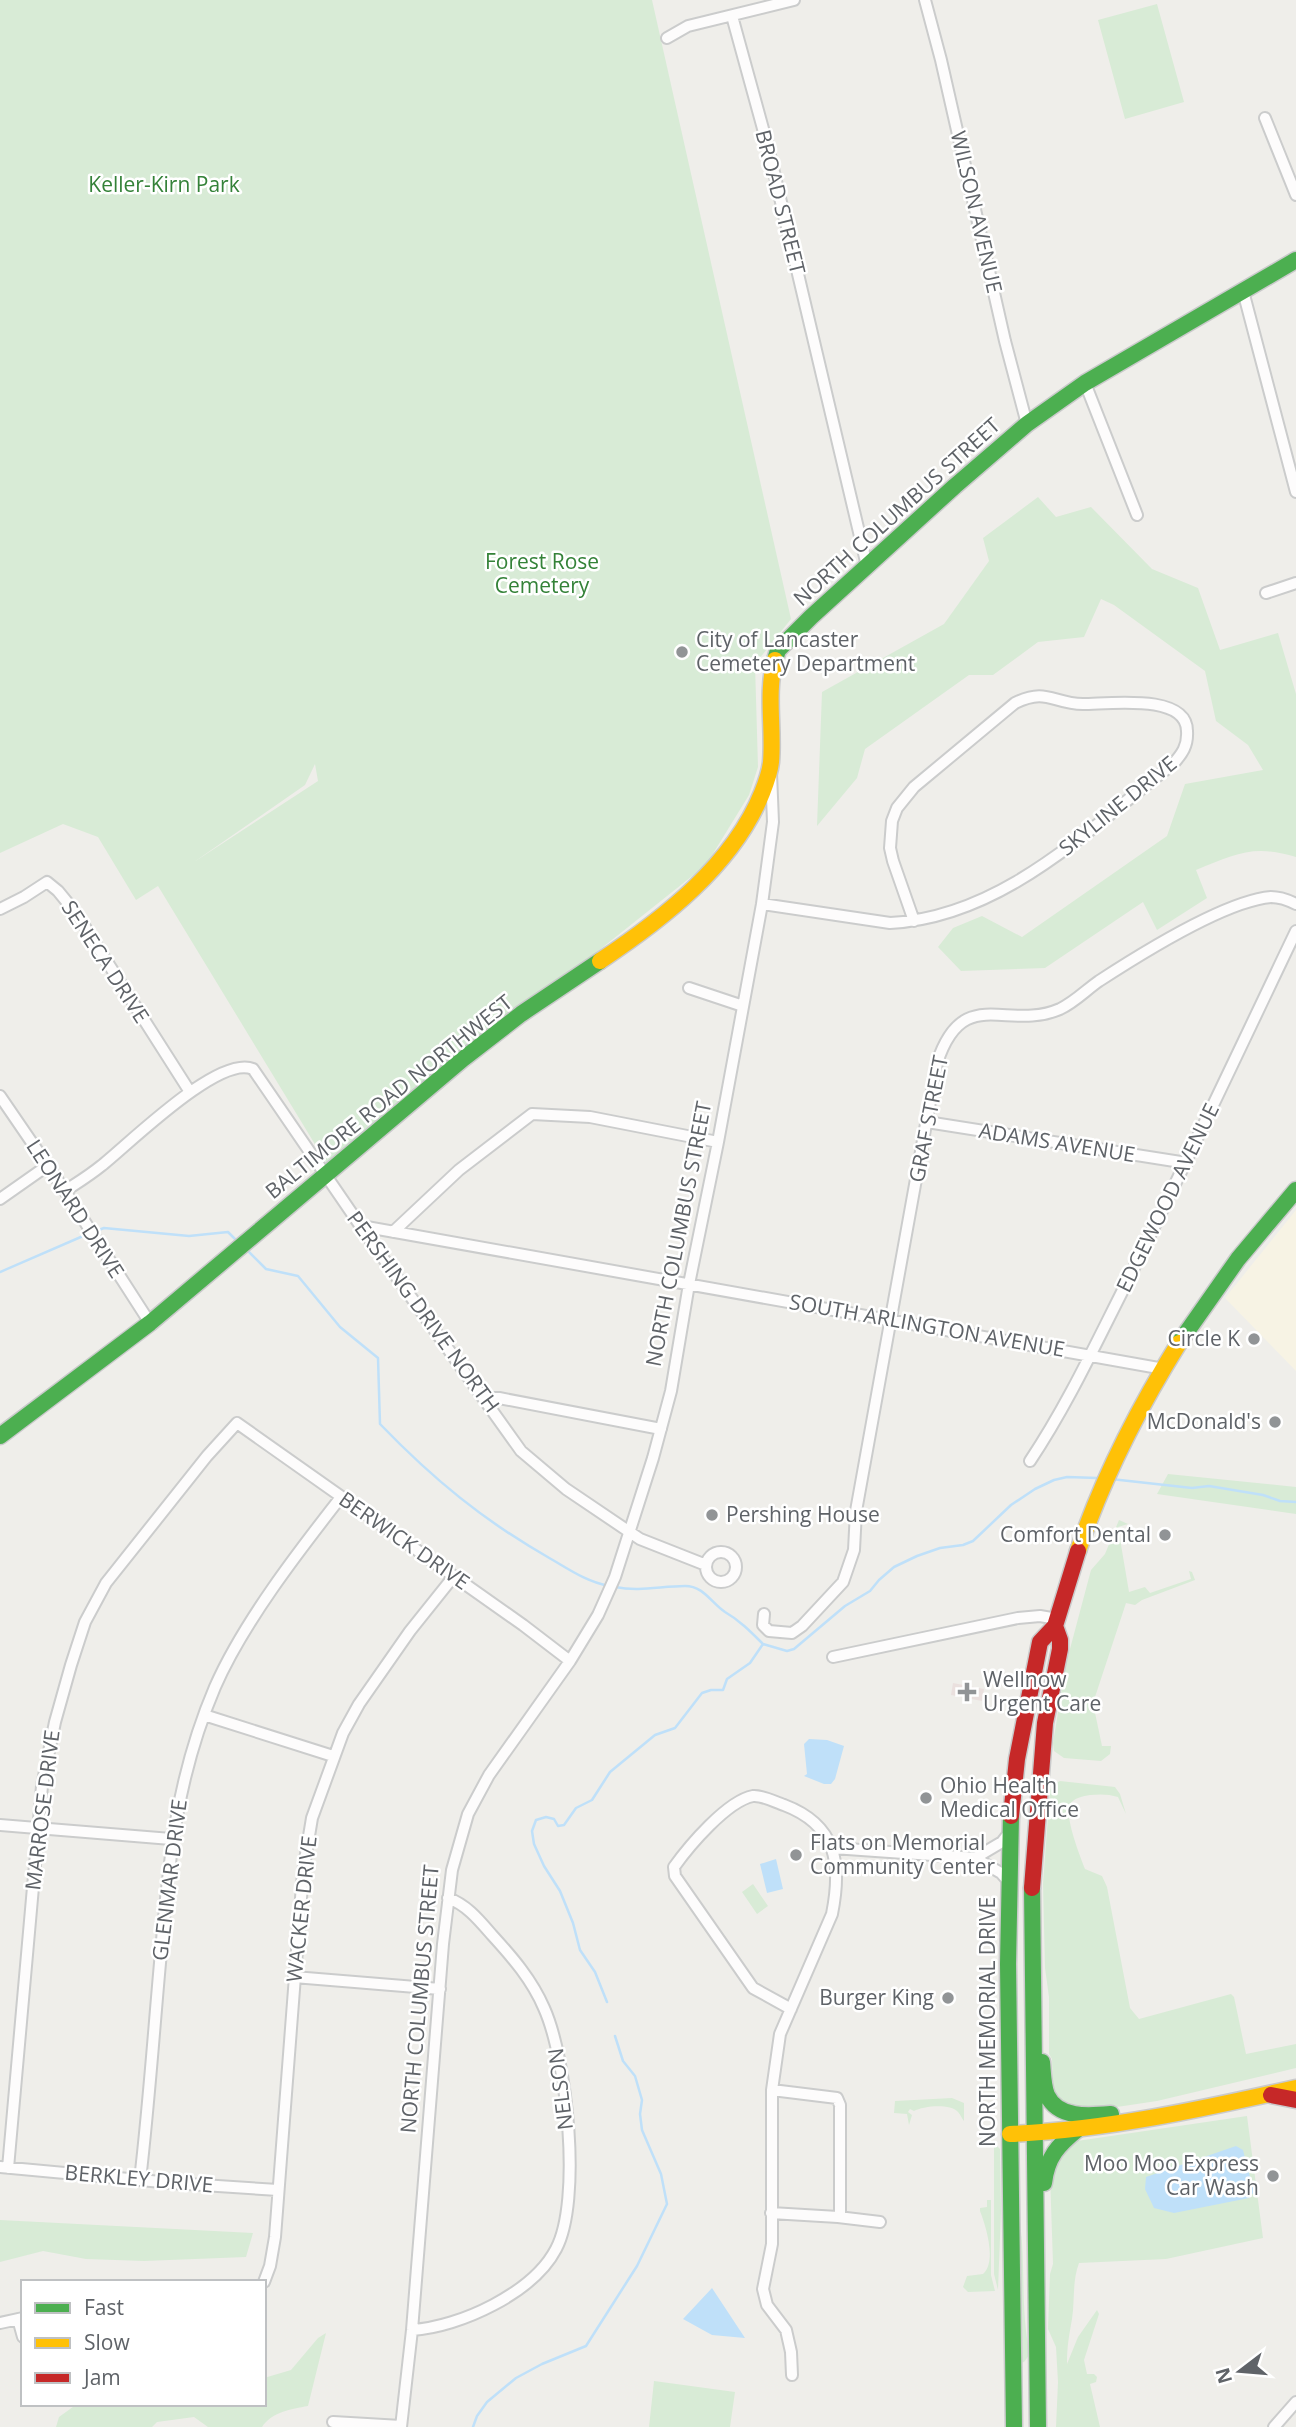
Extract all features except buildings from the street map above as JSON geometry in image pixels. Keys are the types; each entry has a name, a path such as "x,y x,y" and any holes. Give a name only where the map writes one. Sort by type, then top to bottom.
{"main road":[{"name":"NORTH COLUMBUS STREET","path":"771,764 770,678 779,650 811,617 1027,424 1085,383 1296,260"},
{"name":"BALTIMORE ROAD NORTHWEST","path":"0,1436 149,1323 463,1059 522,1014 634,939 701,881 732,848 750,818 761,796 771,764"},
{"name":"NORTH MEMORIAL DRIVE","path":"1014,2427 1009,1832 1017,1759 1031,1676 1040,1642 1056,1623 1098,1497 1119,1452 1182,1339 1242,1254 1296,1190"},
{"name":"NORTH MEMORIAL DRIVE","path":"1038,2427 1032,1876 1045,1723 1060,1649 1056,1623"},
{"path":"1033,1970 1038,1995 1042,2077 1051,2102 1057,2109 1085,2116 1135,2112 1148,2117"},
{"path":"1010,2134 1077,2129 1296,2088"},
{"path":"1269,2094 1296,2100"},
{"name":"NORTH MEMORIAL DRIVE","path":"1037,2254 1043,2243 1046,2166 1049,2155 1077,2129"}],"street":[{"path":"667,38 688,26 794,0"},
{"name":"WILSON AVENUE","path":"925,0 1027,424"},
{"name":"BROAD STREET","path":"732,16 768,147 867,566"},
{"path":"1265,118 1296,195"},
{"path":"1243,291 1292,463 1296,492"},
{"path":"1085,383 1138,515"},
{"path":"1266,593 1296,583"},
{"name":"SKYLINE DRIVE","path":"762,904 875,922 914,921 947,913 1000,890 1042,866 1074,843 1173,764 1182,754 1187,742 1188,727 1180,715 1167,706 1078,704 1045,695 1027,697 1015,703 914,786 897,808 892,821 890,848 914,921"},
{"name":"NORTH COLUMBUS STREET","path":"401,2427 412,2330 448,1898 458,1842 475,1800 489,1775 570,1661 598,1615 610,1588 661,1429 671,1391 689,1284 719,1142 762,904 773,822 771,764"},
{"name":"SENECA DRIVE","path":"0,909 47,882 58,891 76,913 190,1092"},
{"name":"GRAF STREET","path":"764,1614 764,1629 776,1633 792,1633 802,1626 843,1582 854,1550 856,1511 890,1319 927,1122 942,1049 948,1036 958,1025 971,1017 985,1014 1029,1016 1058,1010 1144,953 1236,906 1272,897 1284,898 1296,904"},
{"name":"EDGEWOOD AVENUE","path":"1030,1461 1047,1436 1091,1355 1187,1163 1296,931"},
{"path":"689,988 743,1006"},
{"name":"PERSHING DRIVE NORTH","path":"190,1092 219,1073 245,1065 253,1069 521,1451 566,1489 629,1531 660,1548 706,1565"},
{"path":"65,1191 99,1168 190,1092"},
{"name":"LEONARD DRIVE","path":"0,1096 65,1191 149,1323"},
{"path":"393,1232 459,1170 532,1114 590,1117 719,1142"},
{"name":"ADAMS AVENUE","path":"927,1122 1187,1163"},
{"path":"0,1199 47,1166"},
{"name":"SOUTH ARLINGTON AVENUE","path":"361,1226 1164,1370"},
{"path":"485,1398 499,1398 661,1429"},
{"name":"BERWICK DRIVE","path":"236,1423 570,1661"},
{"name":"MARROSE DRIVE","path":"4,2168 42,1786 55,1722 74,1655 91,1609 106,1583 207,1455 236,1423"},
{"name":"GLENMAR DRIVE","path":"140,2180 171,1839 184,1776 204,1715 220,1677 243,1635 341,1497"},
{"name":"WACKER DRIVE","path":"265,2280 275,2237 294,1977 307,1843 312,1818 333,1756 359,1704 419,1619 454,1576"},
{"path":"833,1657 1032,1616 1056,1623"},
{"path":"204,1715 333,1756"},
{"path":"791,2009 753,1988 675,1875 674,1867 713,1822 727,1810 752,1796 789,1807 820,1826 833,1848 835,1857 836,1896 832,1914 791,2009 780,2034 772,2090 771,2253 763,2289 767,2305 786,2330 792,2375"},
{"path":"0,1825 171,1839"},
{"path":"975,1858 1002,1842 1009,1832"},
{"path":"833,1848 975,1858 1001,1873 1009,1881"},
{"name":"NELSON","path":"412,2330 439,2327 467,2318 493,2305 540,2271 557,2247 564,2231 568,2205 569,2161 559,2051 544,2009 522,1969 471,1911 448,1898"},
{"path":"294,1977 440,1989"},
{"path":"772,2090 837,2098 840,2105 840,2217"},
{"name":"BERKLEY DRIVE","path":"4,2168 278,2190"},
{"path":"771,2213 880,2222"},
{"path":"0,2323 20,2318"},
{"path":"1274,2427 1296,2402"},
{"path":"333,2422 401,2427"}],"shaded area":[{"path":"1296,1210 1296,1371 1225,1298"},
{"name":"Wellnow Urgent Care","path":"953,1683 984,1689 982,1701 951,1695"}],"green space":[{"path":"0,0 652,0 791,619 755,664 758,767 749,795 706,865 588,959 517,1007 327,1164 158,886 136,900 98,837 63,824 0,853","holes":["315,764 318,781 194,862 305,785"]},
{"path":"1157,4 1184,102 1125,119 1098,20"},
{"path":"1038,497 1056,517 1091,507 1152,569 1198,588 1220,650 1278,633 1296,694 1296,857 1256,851 1222,859 1196,870 1207,898 1157,930 1143,902 1045,968 961,971 938,947 953,928 982,916 1022,937 1167,836 1185,784 1263,770 1248,745 1216,721 1205,671 1114,605 1101,599 1084,637 1038,642 993,675 969,675 865,749 857,778 817,826 822,692 944,624 989,561 983,538"},
{"path":"1168,1474 1296,1487 1296,1514 1157,1494"},
{"path":"1119,1520 1128,1524 1118,1527 1129,1592 1145,1587 1150,1593 1191,1579 1189,1571 1195,1580 1135,1605 1126,1603 1095,1697 1094,1708 1102,1746 1111,1746 1110,1754 1101,1761 1064,1758 1054,1751 1053,1743 1066,1664 1091,1570 1105,1554"},
{"path":"1060,1781 1115,1787 1120,1794 1126,1814 1118,1797 1094,1795 1072,1802 1069,1817 1085,1869 1102,1876 1107,1887 1130,2008 1139,2019 1231,1994 1234,1997 1246,2054 1296,2044 1296,2068 1157,2101 1090,2111 1066,2106 1058,2099 1053,2089 1052,2059 1049,2054 1043,1884 1050,1790"},
{"path":"753,1884 768,1906 757,1914 742,1892"},
{"path":"952,2098 964,2103 964,2121 954,2109 943,2106 914,2111 910,2109 908,2112 912,2115 909,2125 907,2114 894,2113 895,2101"},
{"path":"1247,2116 1263,2238 1166,2259 1079,2263 1074,2284 1067,2364 1078,2337 1097,2310 1099,2314 1084,2360 1087,2374 1097,2377 1096,2382 1090,2384 1100,2427 1056,2427 1056,2347 1048,2329 1050,2274 1053,2264 1050,2174 1057,2154 1077,2141","holes":["1236,2147 1145,2189 1174,2167"]},
{"path":"994,2143 1000,2149 998,2290 994,2274"},
{"path":"987,2200 991,2200 991,2275 995,2291 968,2292 963,2287 967,2276 983,2274 989,2261 989,2244 980,2211 980,2208 987,2207"},
{"path":"0,2220 253,2233 246,2257 144,2261 86,2259 43,2251 0,2262"},
{"path":"1018,2222 1022,2238 1025,2321 1030,2354 1020,2363"},
{"path":"326,2333 308,2406 276,2415 262,2427 208,2427 194,2417 157,2422 152,2427 56,2427 59,2417 74,2406 266,2406 266,2377 291,2370 318,2338"},
{"path":"654,2381 735,2392 730,2427 649,2427"}],"water":[{"path":"809,1739 827,1740 844,1746 835,1779 831,1784 804,1776 807,1774 804,1744"},
{"path":"776,1859 783,1889 767,1893 760,1864"},
{"path":"1236,2146 1243,2150 1254,2192 1249,2198 1174,2213 1154,2208 1145,2189 1146,2177"},
{"path":"712,2288 745,2338 712,2335 683,2319"}],"waterway":[{"path":"96,1231 104,1228 189,1236 228,1232 238,1242"},
{"path":"0,1272 90,1233"},
{"path":"246,1249 266,1269 298,1276 340,1327 378,1358 380,1424 420,1463 460,1498 503,1530 579,1575 609,1586"},
{"path":"607,2002 595,1972 580,1950 560,1891 534,1844 532,1831 536,1820 546,1817 554,1819 558,1826 564,1825 576,1808 592,1800 610,1772 655,1735 675,1728 702,1693 723,1690 727,1679 750,1663 763,1644 787,1651 794,1649 845,1606 870,1591 894,1567 940,1548 973,1541 1011,1505 1054,1480 1067,1477 1098,1478"},
{"path":"1111,1479 1192,1488 1209,1486 1296,1502"},
{"path":"615,1587 692,1587 740,1622 762,1643"},
{"path":"473,2427 487,2402 516,2378 586,2346 637,2266 667,2204 661,2174 642,2130 642,2100 635,2076 623,2061 615,2036"}],"traffic: fast":[{"path":"775,660 778,650 811,617 1027,424 1085,383 1296,260"},
{"path":"0,1436 150,1323 463,1059 521,1014 600,961"},
{"path":"1179,1343 1238,1259 1296,1190"},
{"path":"1011,1816 1008,1964 1014,2427"},
{"path":"1032,1888 1038,2427"},
{"path":"1042,2062 1043,2079 1052,2103 1075,2114 1111,2114"},
{"path":"1044,2183 1055,2152 1078,2129"}],"traffic: slow":[{"path":"600,961 648,927 694,888 715,867 749,819 768,778 770,766 771,685 775,660"},
{"path":"1078,1551 1122,1444 1179,1343"},
{"path":"1010,2134 1118,2123 1190,2111 1296,2088"}],"traffic: jam":[{"path":"1011,1816 1017,1759 1040,1642 1055,1626 1078,1551"},
{"path":"1032,1888 1045,1723 1060,1649 1055,1626"},
{"path":"1271,2095 1296,2100"}],"place":[{"name":"City of Lancaster Cemetery Department","path":"682,652"},
{"name":"Circle K","path":"1254,1339"},
{"name":"McDonald's","path":"1275,1422"},
{"name":"Pershing House","path":"712,1515"},
{"name":"Comfort Dental","path":"1165,1535"},
{"name":"Wellnow Urgent Care","path":"967,1692"},
{"name":"Ohio Health Medical Office","path":"926,1798"},
{"name":"Flats on Memorial Community Center","path":"796,1855"},
{"name":"Burger King","path":"948,1998"},
{"name":"Moo Moo Express Car Wash","path":"1273,2176"}],"park label":[{"name":"Keller-Kirn Park","path":"164,185"},
{"name":"Forest Rose Cemetery","path":"542,574"}]}
